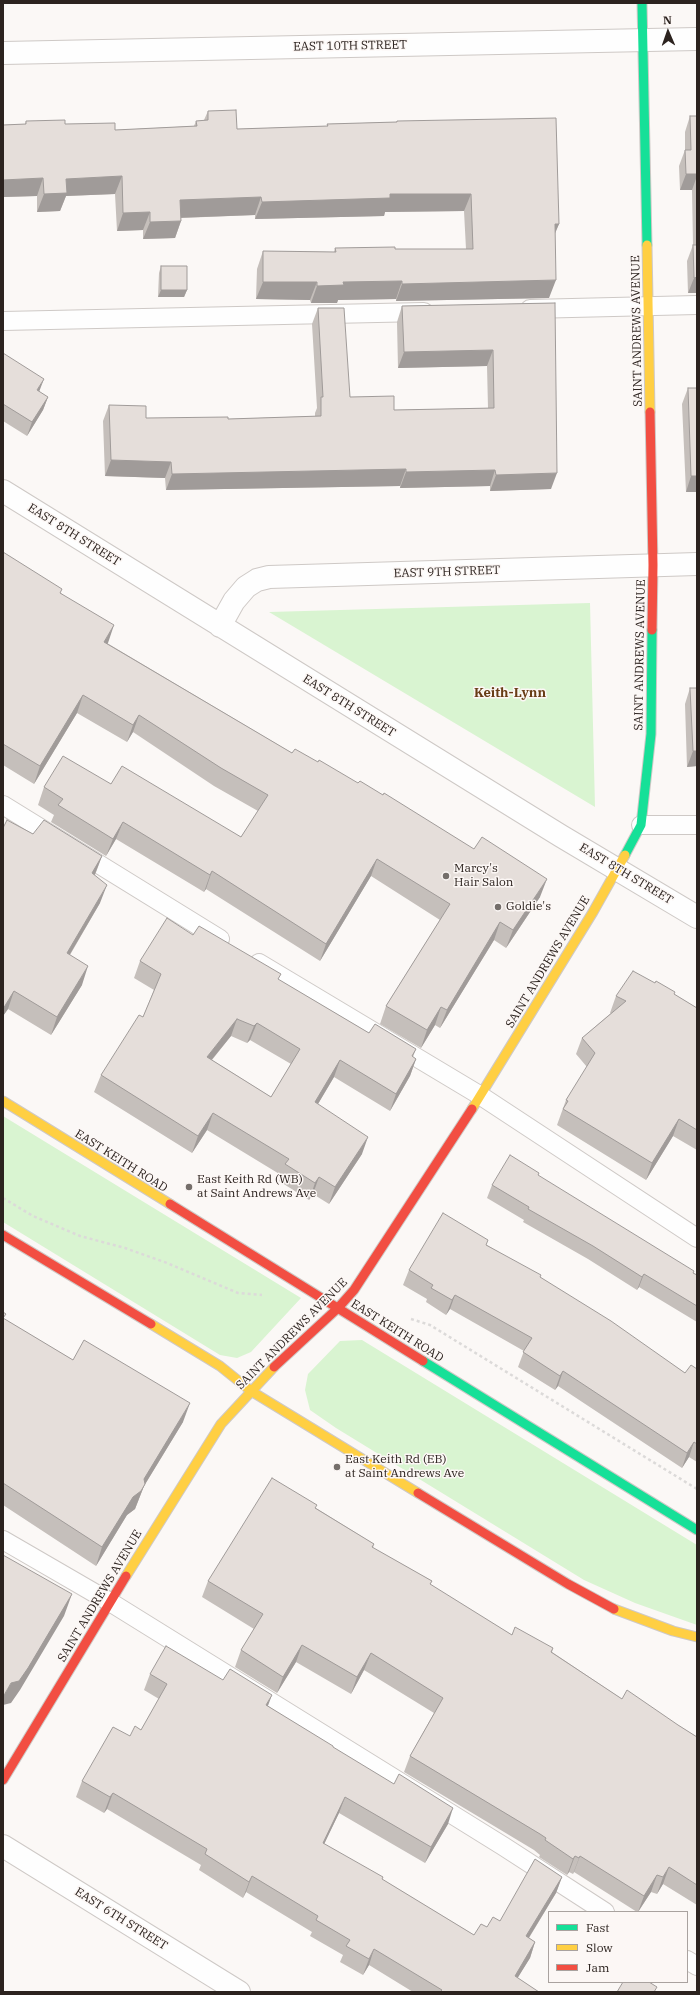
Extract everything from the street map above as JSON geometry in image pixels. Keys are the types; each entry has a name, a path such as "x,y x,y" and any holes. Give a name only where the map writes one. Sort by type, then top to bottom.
{"street":[{"name":"SAINT ANDREWS AVENUE","path":"3,1780 110,1602 221,1424 304,1337 338,1308 358,1285 481,1096 618,869 641,825 651,734 653,565 642,3"},
{"name":"EAST 10TH STREET","path":"3,53 697,39"},
{"name":"EAST 8TH STREET","path":"3,491 561,836 697,917"},
{"name":"EAST 9TH STREET","path":"220,626 234,601 246,587 257,580 269,577 697,564"},
{"name":"EAST KEITH ROAD","path":"3,1101 697,1530"},
{"path":"3,1235 220,1366 251,1391 568,1584 619,1612 673,1631 697,1637"},
{"name":"EAST 6TH STREET","path":"3,1846 239,1992"}],"lane":[{"path":"510,310 697,305"},
{"path":"3,321 439,311"},
{"path":"3,805 238,950 481,1096 697,1238"},
{"path":"641,825 697,825"},
{"path":"3,1540 110,1602 503,1846 603,1911"},
{"path":"688,1961 697,1966"}],"path":[{"path":"3,1198 33,1216 80,1236 125,1248 167,1262 238,1293 265,1295"},
{"path":"409,1319 430,1325 697,1489"}],"green space":[{"path":"590,603 595,807 269,612"},
{"path":"3,1116 301,1298 251,1352 237,1358 220,1355 3,1222"},
{"path":"362,1340 697,1545 697,1625 635,1603 584,1580 336,1428 310,1410 305,1390 308,1374 340,1341"}],"building":[{"path":"236,110 237,129 328,126 327,124 397,121 556,118 559,224 555,224 556,280 402,284 402,281 343,282 344,285 317,286 317,282 263,282 263,251 336,252 335,248 395,247 395,249 473,249 471,194 390,194 390,198 262,202 261,197 180,200 181,221 150,222 150,212 123,213 122,176 66,179 67,193 44,194 43,178 3,180 3,125 26,124 26,121 65,120 65,124 115,123 115,130 197,126 196,121 208,120 208,111"},
{"path":"690,116 697,116 697,174 686,174 685,150 691,150"},
{"path":"693,245 697,245 697,277 694,278"},
{"path":"161,266 187,266 187,290 161,290"},
{"path":"555,303 557,473 496,475 495,470 406,472 406,469 172,474 171,462 111,460 109,405 146,406 146,418 228,417 228,419 321,416 321,397 323,397 318,308 344,308 350,397 394,396 394,410 494,408 493,350 404,352 402,306"},
{"path":"3,353 44,379 37,390 48,397 32,422 3,404"},
{"path":"688,388 697,388 697,476 691,476"},
{"path":"3,552 62,589 60,593 114,625 104,642 292,753 295,749 318,762 319,760 358,783 360,781 383,795 384,793 474,849 482,837 547,879 513,930 500,922 447,1010 441,1007 427,1030 386,1006 450,904 377,859 326,944 212,871 210,875 123,822 113,839 58,805 63,799 44,787 63,756 111,784 122,766 241,837 268,795 221,768 139,715 133,725 83,695 40,766 3,744"},
{"path":"690,688 697,688 697,751 693,751"},
{"path":"7,820 33,834 44,820 102,856 92,873 107,885 67,953 88,966 57,1017 14,991 3,1009 3,828"},
{"path":"167,918 193,935 199,926 281,974 278,979 369,1033 375,1024 416,1049 412,1056 416,1059 396,1094 340,1060 315,1102 368,1137 335,1187 319,1177 315,1183 285,1164 289,1159 213,1113 198,1136 101,1075 139,1015 143,1017 161,974 140,961","holes":["237,1019 254,1026 257,1023 300,1049 271,1097 207,1057"]},
{"path":"633,971 655,983 656,981 675,992 674,994 697,1008 697,1130 679,1119 652,1163 563,1109 568,1101 566,1100 595,1053 582,1038 626,1001 616,996"},
{"path":"510,1155 539,1173 538,1175 694,1271 693,1273 697,1275 697,1306 644,1274 642,1277 593,1246 528,1209 529,1207 492,1185"},
{"path":"443,1213 488,1240 486,1245 541,1275 540,1277 611,1321 685,1373 691,1365 697,1369 697,1444 694,1442 687,1453 563,1371 560,1376 523,1352 532,1338 455,1295 452,1300 431,1288 433,1285 409,1270"},
{"path":"3,1318 73,1360 84,1340 190,1403 144,1479 145,1484 141,1491 133,1497 102,1547 3,1483"},
{"path":"272,1478 317,1505 315,1508 374,1544 372,1547 432,1581 430,1584 512,1635 515,1627 553,1648 551,1652 622,1699 627,1690 697,1737 697,1885 669,1867 663,1877 657,1875 644,1896 580,1856 579,1858 575,1856 573,1859 545,1840 546,1838 540,1834 410,1756 443,1698 371,1653 357,1677 302,1645 283,1677 241,1650 263,1614 208,1581"},
{"path":"3,1555 72,1594 28,1668 19,1681 11,1683 3,1697"},
{"path":"166,1646 223,1680 230,1669 272,1695 266,1705 333,1747 394,1784 399,1774 453,1808 431,1847 345,1797 323,1843 383,1877 382,1879 474,1935 481,1924 487,1927 493,1917 500,1921 535,1859 562,1877 526,1936 535,1942 515,1976 539,1992 440,1992 442,1990 374,1949 369,1959 346,1946 350,1940 316,1920 318,1916 252,1876 249,1882 205,1854 207,1849 113,1793 110,1797 82,1781 113,1727 130,1736 135,1726 141,1730 167,1684 150,1674"},
{"path":"622,1983 651,1983 657,1987 654,1992 617,1992"}],"traffic: fast":[{"path":"642,3 647,245"},
{"path":"625,855 641,825 651,734 652,630"},
{"path":"423,1361 697,1530"}],"traffic: slow":[{"path":"647,245 650,412"},
{"path":"472,1109 593,912 625,855"},
{"path":"3,1101 170,1204"},
{"path":"151,1324 220,1366 251,1391 418,1493"},
{"path":"126,1576 221,1424 274,1367"},
{"path":"614,1609 673,1631 697,1637"}],"traffic: jam":[{"path":"650,412 653,565 652,630"},
{"path":"274,1367 338,1308 354,1290 472,1109"},
{"path":"170,1204 423,1361"},
{"path":"3,1235 151,1324"},
{"path":"418,1493 568,1584 614,1609"},
{"path":"3,1780 126,1576"}],"place":[{"name":"Marcy's Hair Salon","path":"446,876"},
{"name":"Goldie's","path":"498,907"},
{"name":"East Keith Rd (WB) at Saint Andrews Ave","path":"189,1187"},
{"name":"East Keith Rd (EB) at Saint Andrews Ave","path":"337,1467"}],"district":[{"name":"Keith-Lynn","path":"510,693"}]}
